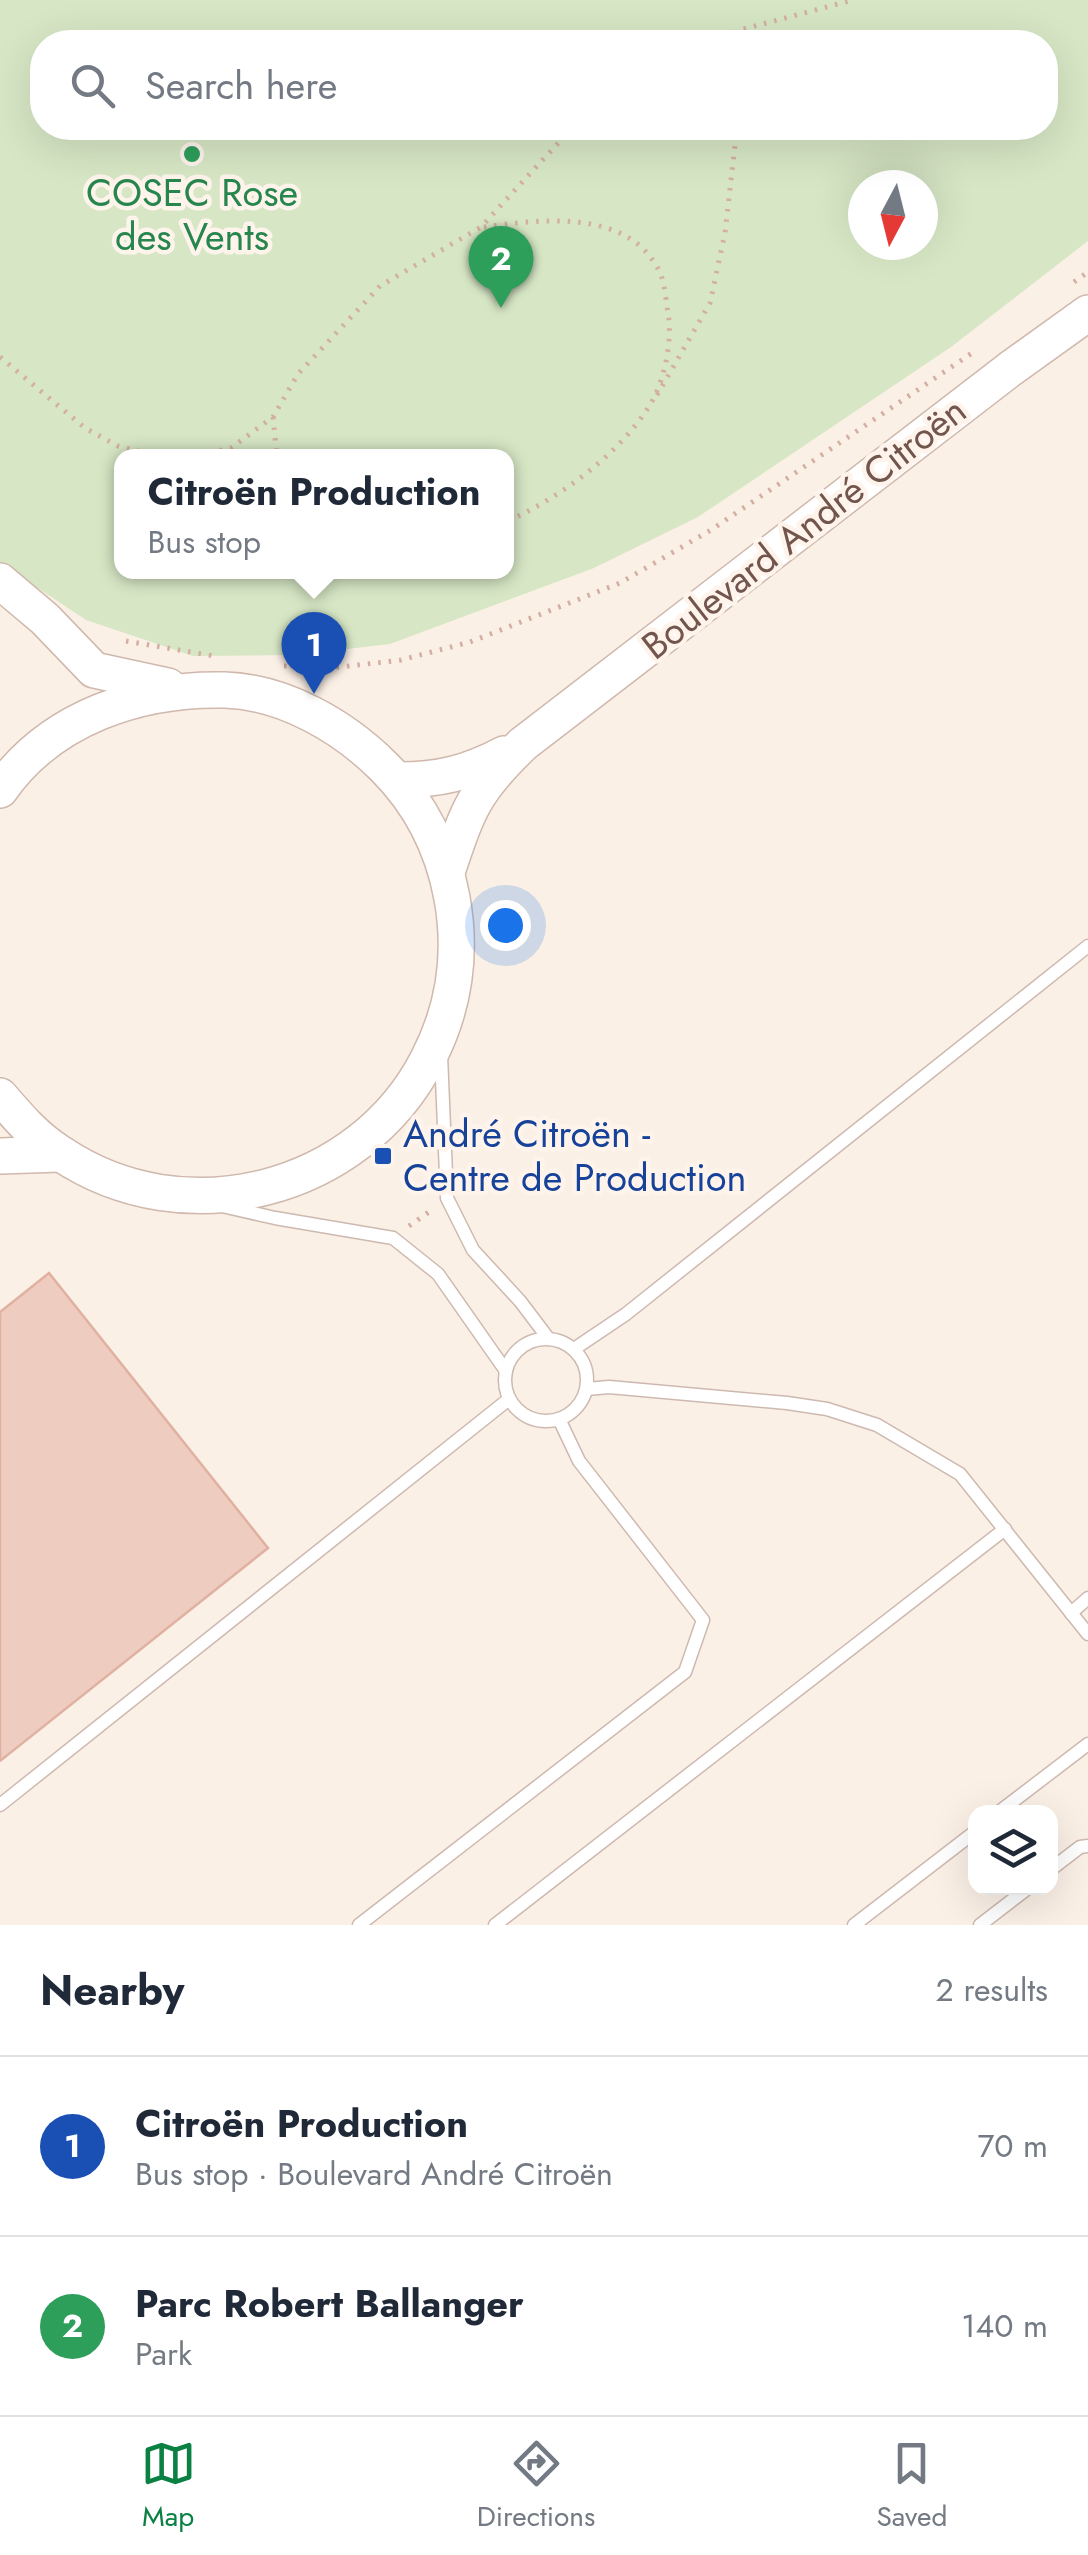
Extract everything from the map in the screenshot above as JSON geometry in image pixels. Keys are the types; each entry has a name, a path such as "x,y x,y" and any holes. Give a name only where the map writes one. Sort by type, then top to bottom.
{"main road":[{"name":"Boulevard André Citroën","path":"447,872 467,811 488,778 522,744 1010,369 1081,298"},
{"path":"0,581 94,670 184,690"},
{"path":"0,1096 22,1123 60,1154 120,1184 186,1197 240,1195 292,1182 340,1158 382,1124 416,1082 441,1034 455,981 457,926 447,872 427,823 398,780 364,746 279,701 232,690 184,690 133,698 86,717 2,776"},
{"name":"Boulevard André Citroën","path":"398,780 437,780 473,770 522,744"},
{"path":"0,1156 60,1154"}],"lane":[{"path":"574,1349 626,1314 1088,946"},
{"path":"441,1034 447,1198 472,1250 548,1338 574,1349 584,1360 587,1389 572,1413 545,1422 518,1411 505,1386 510,1360 526,1344 548,1338"},
{"path":"186,1197 274,1218 394,1238 438,1274 506,1371"},
{"path":"587,1389 786,1403 828,1409 877,1425 960,1474 1088,1634"},
{"path":"0,1805 510,1400"},
{"path":"358,1925 685,1672 703,1620 579,1460 559,1419"},
{"path":"494,1925 1005,1528"},
{"path":"1072,1612 1088,1598"},
{"path":"1008,1805 1088,1744"},
{"path":"854,1925 968,1837"},
{"path":"1058,1864 1080,1847 1088,1846"},
{"path":"980,1925 1019,1895"}],"path":[{"path":"740,30 853,0"},
{"path":"227,449 274,417 298,374 380,286 481,228 561,140"},
{"path":"514,517 574,483 650,406 710,303 725,233 737,140"},
{"path":"481,228 533,220 576,220 638,242 661,276 669,322 665,364 650,406"},
{"path":"1081,298 1088,272"},
{"path":"278,666 341,668 402,660 470,642 620,583 712,530 975,351"},
{"path":"0,357 85,428 130,449"},
{"path":"274,417 276,449"},
{"path":"110,638 225,658"},
{"path":"394,1238 447,1198"}],"green space":[{"path":"0,0 1088,0 1088,241 951,347 698,517 594,568 390,644 296,655 193,656 86,620 0,563"}],"building":[{"path":"49,1273 268,1548 0,1761 0,1312"}],"place":[{"name":"COSEC Rose des Vents","path":"192,154"},
{"name":"Parc Robert Ballanger","path":"501,308"},
{"name":"Citroën Production","path":"314,694"},
{"name":"André Citroën - Centre de Production","path":"383,1156"}]}
